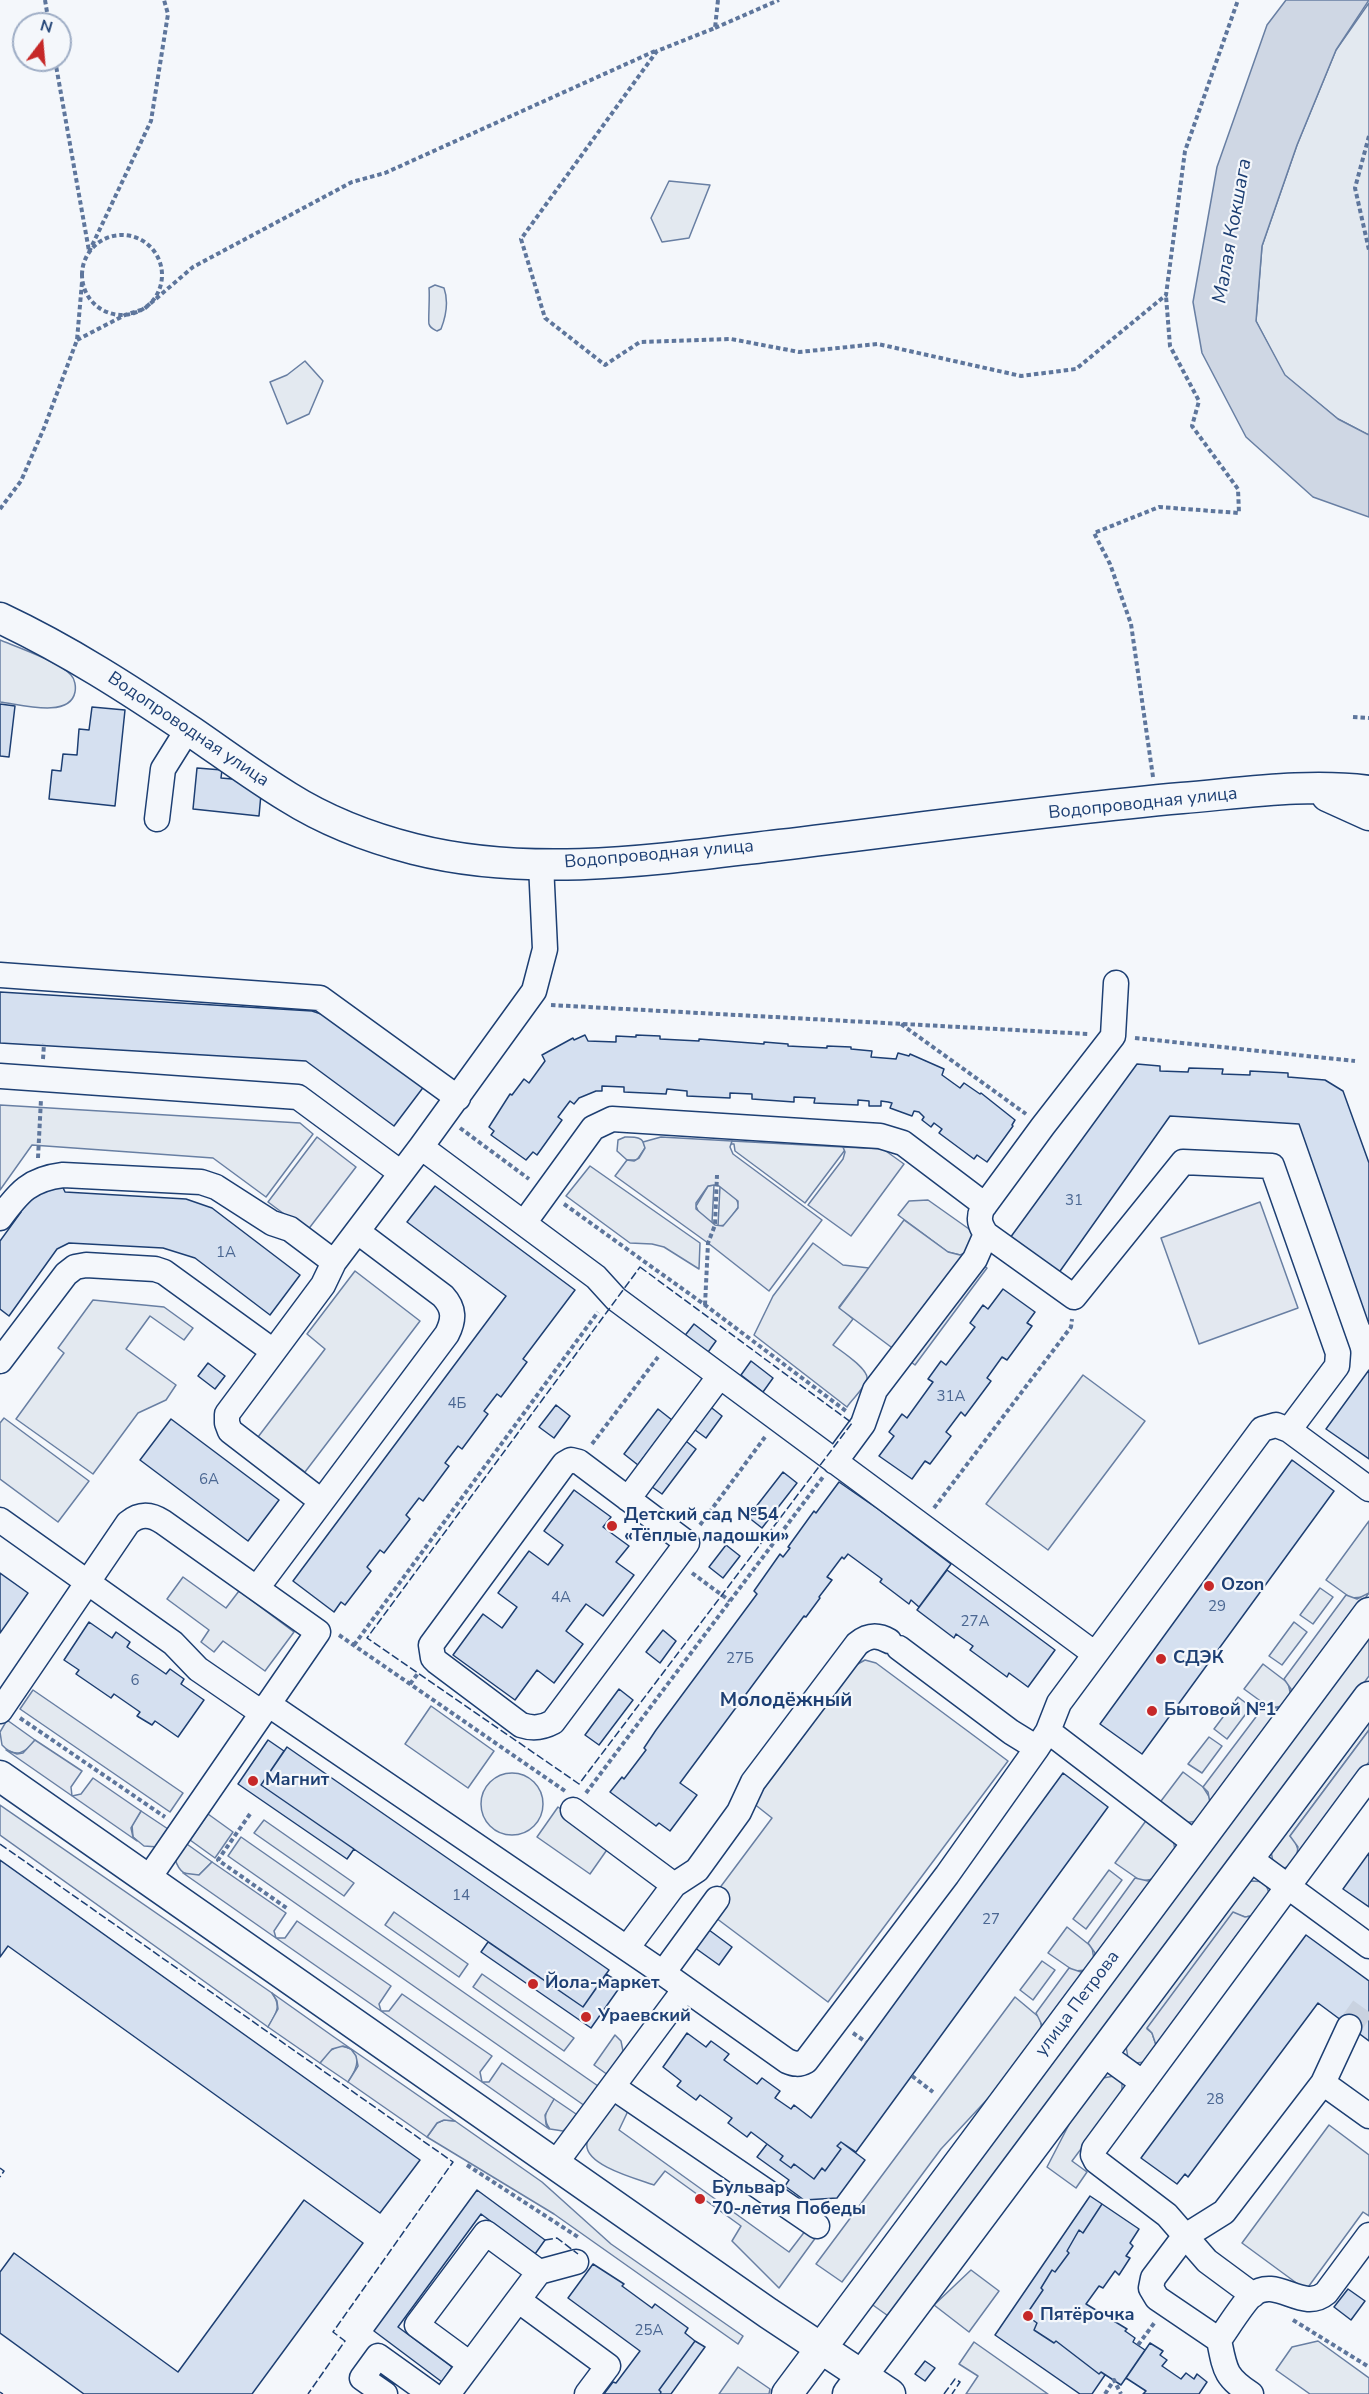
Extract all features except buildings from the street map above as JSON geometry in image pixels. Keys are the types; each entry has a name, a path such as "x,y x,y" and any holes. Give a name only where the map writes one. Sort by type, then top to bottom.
{"main road":[{"name":"Водопроводная улица","path":"0,618 36,634 94,667 291,799 354,830 414,849 473,861 541,864 615,862 711,853 1156,801 1307,789 1350,788 1369,791"},
{"path":"1307,789 1357,808 1369,815"},
{"name":"улица Петрова","path":"786,2394 1369,1613"},
{"path":"855,2385 1369,1696"},
{"path":"0,1776 821,2348 855,2385 890,2394"}],"lane":[{"path":"157,819 163,769 188,729"},
{"path":"321,1501 230,1431 227,1414 323,1285 334,1262 421,1148 527,1002 538,982 545,949 541,864"},
{"path":"0,975 320,998 451,1107"},
{"path":"1116,983 1113,1036 1043,1126 986,1205 980,1225 986,1234 1074,1298 1183,1162 1272,1166 1338,1353 1336,1366 1289,1430"},
{"path":"0,1076 298,1097 402,1173"},
{"path":"524,1223 593,1128 612,1119 880,1136 903,1143 986,1205"},
{"path":"421,1148 596,1276 611,1295 719,1377 1095,1654"},
{"path":"0,1218 23,1190 36,1181 63,1175 201,1182 216,1187 272,1223 290,1229 334,1262"},
{"path":"257,1588 447,1334 453,1318 449,1303 443,1296 358,1232"},
{"path":"834,1462 863,1424 875,1390 975,1260 986,1234"},
{"path":"4,1347 66,1274 75,1267 86,1265 155,1269 164,1272 273,1351"},
{"path":"628,1498 719,1377"},
{"path":"0,1520 173,1643 198,1669 265,1708 627,1948 787,2061 797,2064 806,2061 947,1875 1042,1740 1059,1703 1262,1429 1275,1425 1289,1430 1369,1489"},
{"path":"571,1460 579,1462 628,1498 680,1551 553,1722 538,1728 521,1725 437,1662 430,1651 433,1639 564,1464 571,1460"},
{"path":"2,1709 128,1523 139,1516 145,1515 163,1522 318,1632 148,1879"},
{"path":"627,1948 674,1885 697,1870 739,1812 753,1782 857,1644 869,1636 876,1636 894,1644 1011,1732 1042,1740 1196,1844"},
{"path":"1252,2295 1207,2261 1167,2216 1096,2161 1093,2155 1094,2149 1369,1777"},
{"path":"576,1806 674,1885"},
{"path":"1249,1858 1369,1946"},
{"path":"663,1973 717,1899"},
{"path":"555,2164 685,1989"},
{"path":"1219,2340 1167,2305 1153,2293 1151,2282 1184,2237 1224,2212 1323,2083 1349,2026"},
{"path":"1103,2054 1143,2083"},
{"path":"1323,2083 1369,2116"},
{"path":"613,2087 816,2226"},
{"path":"470,2364 417,2325 486,2233 539,2272"},
{"path":"1251,2394 1228,2376 1224,2369 1219,2340 1252,2295 1269,2289 1287,2292 1304,2300 1318,2300 1326,2293 1369,2235"},
{"path":"447,2394 539,2272 576,2262"},
{"path":"518,2300 608,2366 587,2394"},
{"path":"386,2394 362,2378 378,2356 431,2394"}],"path":[{"path":"0,509 21,481 44,428 77,340 83,265 151,121 168,14 164,0"},
{"path":"715,28 718,0"},
{"path":"77,340 125,315 144,309 193,267 342,187 385,172 657,51 779,0"},
{"path":"1156,801 1131,624 1110,564 1094,532 1160,507 1239,513 1238,489 1192,426 1199,401 1170,346 1166,295 1185,151 1238,0"},
{"path":"657,51 521,239 545,318 605,365 640,342 731,339 799,352 878,344 1021,376 1032,375 1076,369 1166,295"},
{"path":"58,72 89,252"},
{"path":"1369,136 1355,188 1369,250"},
{"path":"89,252 99,242 112,236 126,235 140,238 152,247 160,259 161,287 154,300"},
{"path":"82,279 87,294 96,306 110,313 125,315"},
{"path":"1353,717 1369,718"},
{"path":"527,1002 541,1005 1113,1036 1355,1061"},
{"path":"901,1023 1043,1126"},
{"path":"36,1181 42,1078"},
{"path":"451,1107 547,1192 705,1305 863,1424"},
{"path":"705,1305 708,1243 715,1225 717,1175"},
{"path":"354,1645 611,1295"},
{"path":"921,1526 1071,1327 1074,1298"},
{"path":"579,1462 670,1340"},
{"path":"730,1601 680,1551 778,1421"},
{"path":"318,1632 323,1628 330,1628 576,1806 834,1462"},
{"path":"2,1709 182,1829"},
{"path":"250,1814 219,1860 288,1909"},
{"path":"912,2076 933,2092"},
{"path":"467,2164 578,2237"},
{"path":"1138,2345 1167,2305"},
{"path":"1291,2319 1369,2367"},
{"path":"1105,2394 1114,2380 1121,2394"}],"shaded area":[{"path":"1369,3 1369,435 1338,419 1284,375 1256,321 1262,246 1297,145 1336,50"},
{"path":"669,181 710,185 689,238 662,242 651,218"},
{"path":"435,285 444,288 446,298 444,319 441,329 437,331 429,325 429,288"},
{"path":"305,361 323,381 309,414 287,424 270,382 287,375"},
{"path":"0,640 38,655 65,670 75,683 75,692 71,700 54,708 0,702"},
{"path":"0,1105 300,1123 313,1134 266,1197 213,1158 32,1145 0,1190"},
{"path":"317,1137 356,1167 307,1231 268,1202"},
{"path":"625,1137 638,1138 643,1141 645,1148 637,1160 627,1160 617,1151 618,1140"},
{"path":"661,1137 732,1141 730,1147 733,1154 822,1220 769,1291 708,1243 615,1176 627,1160 634,1161 639,1158 645,1148 643,1142","holes":["708,1186 719,1186 738,1201 738,1208 723,1226 715,1225 696,1209 696,1203"]},
{"path":"732,1141 843,1147 845,1150 805,1203 735,1151 734,1144 730,1144"},
{"path":"843,1147 883,1149 904,1164 851,1236 808,1205 843,1159 845,1152"},
{"path":"590,1166 700,1243 699,1269 664,1247 630,1243 566,1196"},
{"path":"714,1185 712,1223 699,1213 696,1206 708,1186"},
{"path":"720,1186 736,1198 739,1206 726,1225 718,1226"},
{"path":"928,1200 969,1229 973,1235 966,1253 960,1255 948,1252 898,1215 909,1201"},
{"path":"1260,1202 1298,1308 1199,1344 1161,1238"},
{"path":"904,1220 948,1252 960,1255 966,1253 987,1268 915,1365 839,1308"},
{"path":"813,1243 843,1265 869,1268 839,1307 853,1319 833,1345 864,1370 867,1379 847,1407 754,1335 773,1296"},
{"path":"355,1271 420,1321 305,1472 258,1437 325,1349 307,1334"},
{"path":"93,1300 164,1307 193,1328 184,1340 150,1316 126,1349 176,1385 166,1400 138,1413 93,1474 16,1419 64,1353 58,1348"},
{"path":"1083,1375 1145,1421 1048,1550 986,1504"},
{"path":"4,1418 89,1481 58,1522 0,1479 0,1423"},
{"path":"1369,1521 1369,1593 1364,1597 1351,1598 1326,1580"},
{"path":"183,1577 226,1608 239,1591 294,1632 265,1671 223,1641 214,1652 201,1642 209,1630 167,1599"},
{"path":"1320,1588 1333,1597 1313,1624 1300,1615"},
{"path":"1369,1593 1210,1803 1208,1792 1203,1787 1265,1705 1277,1708 1283,1706 1291,1696 1291,1689 1284,1679 1346,1595 1357,1599"},
{"path":"1294,1622 1307,1632 1282,1665 1269,1656"},
{"path":"1369,1633 1369,1676 891,2318 870,2303"},
{"path":"865,1660 876,1663 1008,1761 828,2002 704,1909 772,1818 753,1803 856,1665"},
{"path":"1263,1664 1288,1683 1291,1696 1283,1706 1270,1708 1244,1689"},
{"path":"33,1690 183,1793 170,1812 20,1709"},
{"path":"1238,1697 1251,1707 1227,1739 1214,1729"},
{"path":"431,1706 494,1751 468,1788 405,1744"},
{"path":"1369,1716 1369,1730 1290,1836 1295,1841 1299,1853 1288,1867 1283,1868 1273,1862 1271,1851"},
{"path":"7,1720 35,1740 20,1753 11,1752 2,1745 0,1732"},
{"path":"1369,1730 1369,1762 1296,1860 1298,1847 1290,1836"},
{"path":"1209,1737 1222,1746 1202,1773 1188,1764"},
{"path":"35,1740 82,1771 71,1787 72,1796 6,1750 17,1754 23,1753"},
{"path":"1183,1772 1203,1787 1210,1798 1210,1803 1197,1821 1184,1823 1158,1805"},
{"path":"506,1773 518,1773 534,1782 541,1792 543,1804 541,1816 534,1826 518,1835 506,1835 495,1830 486,1821 481,1810 481,1798 486,1787 495,1778"},
{"path":"93,1778 141,1811 131,1828 133,1837 137,1841 72,1796 81,1794"},
{"path":"0,1805 272,1993 277,2006 268,2027 0,1835"},
{"path":"558,1807 611,1844 590,1874 537,1837"},
{"path":"141,1811 171,1831 158,1847 144,1846 133,1837 132,1825"},
{"path":"208,1814 233,1832 215,1858 190,1840"},
{"path":"1148,1818 1173,1838 1175,1851 1154,1879 1141,1881 1115,1863"},
{"path":"264,1820 354,1883 344,1896 254,1833"},
{"path":"241,1837 598,2086 585,2106 228,1856"},
{"path":"184,1842 212,1862 199,1875 187,1874 177,1864 175,1859"},
{"path":"212,1862 286,1913 274,1931 276,1938 183,1873 199,1875"},
{"path":"1109,1870 1122,1880 1086,1929 1073,1919"},
{"path":"1159,1875 1092,1966 1095,1953 1088,1943 1135,1878 1148,1881"},
{"path":"1248,1882 1265,1882 1269,1893 1251,1916 1245,1917 1233,1913 1147,2029 1152,2033 1156,2045 1144,2062 1136,2063 1128,2058 1126,2046"},
{"path":"394,1912 468,1964 459,1977 385,1925"},
{"path":"1233,1912 1245,1917 1251,1916 1156,2045 1152,2033 1147,2028"},
{"path":"297,1921 391,1986 379,2004 381,2011 276,1938 285,1938"},
{"path":"1067,1927 1092,1947 1094,1960 1087,1970 1074,1971 1048,1953"},
{"path":"1042,1961 1055,1970 1033,2000 1020,1990"},
{"path":"1092,1966 1039,2036 1042,2025 1036,2013 1069,1968 1081,1972"},
{"path":"482,1974 574,2038 564,2051 473,1987"},
{"path":"272,1993 455,2121 444,2120 437,2123 427,2137 348,2082 358,2066 356,2056 351,2049 343,2046 332,2049 320,2063 268,2027 278,2009 277,2001"},
{"path":"402,1994 492,2056 480,2072 482,2082 381,2011 389,2011"},
{"path":"1015,1997 1040,2018 1042,2031 1007,2078 941,2149 842,2282 816,2264"},
{"path":"615,2035 621,2041 623,2051 608,2075 594,2065"},
{"path":"339,2046 353,2050 356,2055 356,2065 348,2082 320,2063 329,2051"},
{"path":"502,2063 554,2099 545,2115 549,2129 482,2082 489,2082"},
{"path":"1114,2076 1122,2081 1122,2094 1072,2161 1087,2172 1076,2188 1047,2167 1077,2109 1103,2078"},
{"path":"554,2099 579,2116 563,2131 550,2129 547,2125 545,2117"},
{"path":"617,2103 628,2111 619,2130 789,2252 809,2226 819,2233 779,2288 732,2241 741,2226 665,2171 654,2185 624,2175 593,2158 588,2151 588,2139"},
{"path":"444,2120 455,2121 542,2182 611,2244 743,2336 738,2344 554,2214 427,2137 437,2123"},
{"path":"1329,2125 1369,2155 1369,2216 1363,2212 1306,2290 1242,2243"},
{"path":"971,2270 999,2291 969,2332 934,2305"},
{"path":"1318,2341 1369,2378 1369,2394 1310,2394 1276,2370 1292,2347"},
{"path":"974,2342 1048,2394 966,2394 978,2376 959,2364"},
{"path":"738,2367 770,2389 769,2394 719,2394"}],"water":[{"name":"Малая Кокшага","path":"1286,0 1369,0 1336,50 1297,145 1262,246 1256,321 1285,375 1338,419 1369,435 1369,517 1313,497 1246,437 1202,353 1193,302 1217,167 1267,25"}],"tunnel":[{"path":"1349,2027 1369,1999"}],"fence":[{"path":"640,1267 852,1423 579,1784 367,1638 640,1267"},
{"path":"0,1844 453,2162 333,2332 345,2341 308,2394"},
{"path":"0,2168 4,2171 0,2177"},
{"path":"545,2240 557,2238 578,2254"},
{"path":"944,2394 955,2379 960,2382 952,2394"}],"place":[{"name":"Детский сад №54 «Тёплые ладошки»","path":"612,1526"},
{"name":"Ozon","path":"1209,1586"},
{"name":"СДЭК","path":"1161,1659"},
{"name":"Бытовой №1","path":"1152,1711"},
{"name":"Магнит","path":"253,1781"},
{"name":"Йола-маркет","path":"533,1984"},
{"name":"Ураевский","path":"586,2017"},
{"name":"Бульвар 70-летия Победы","path":"700,2199"},
{"name":"Пятёрочка","path":"1028,2316"}],"district":[{"name":"Молодёжный","path":"786,1701"}]}
